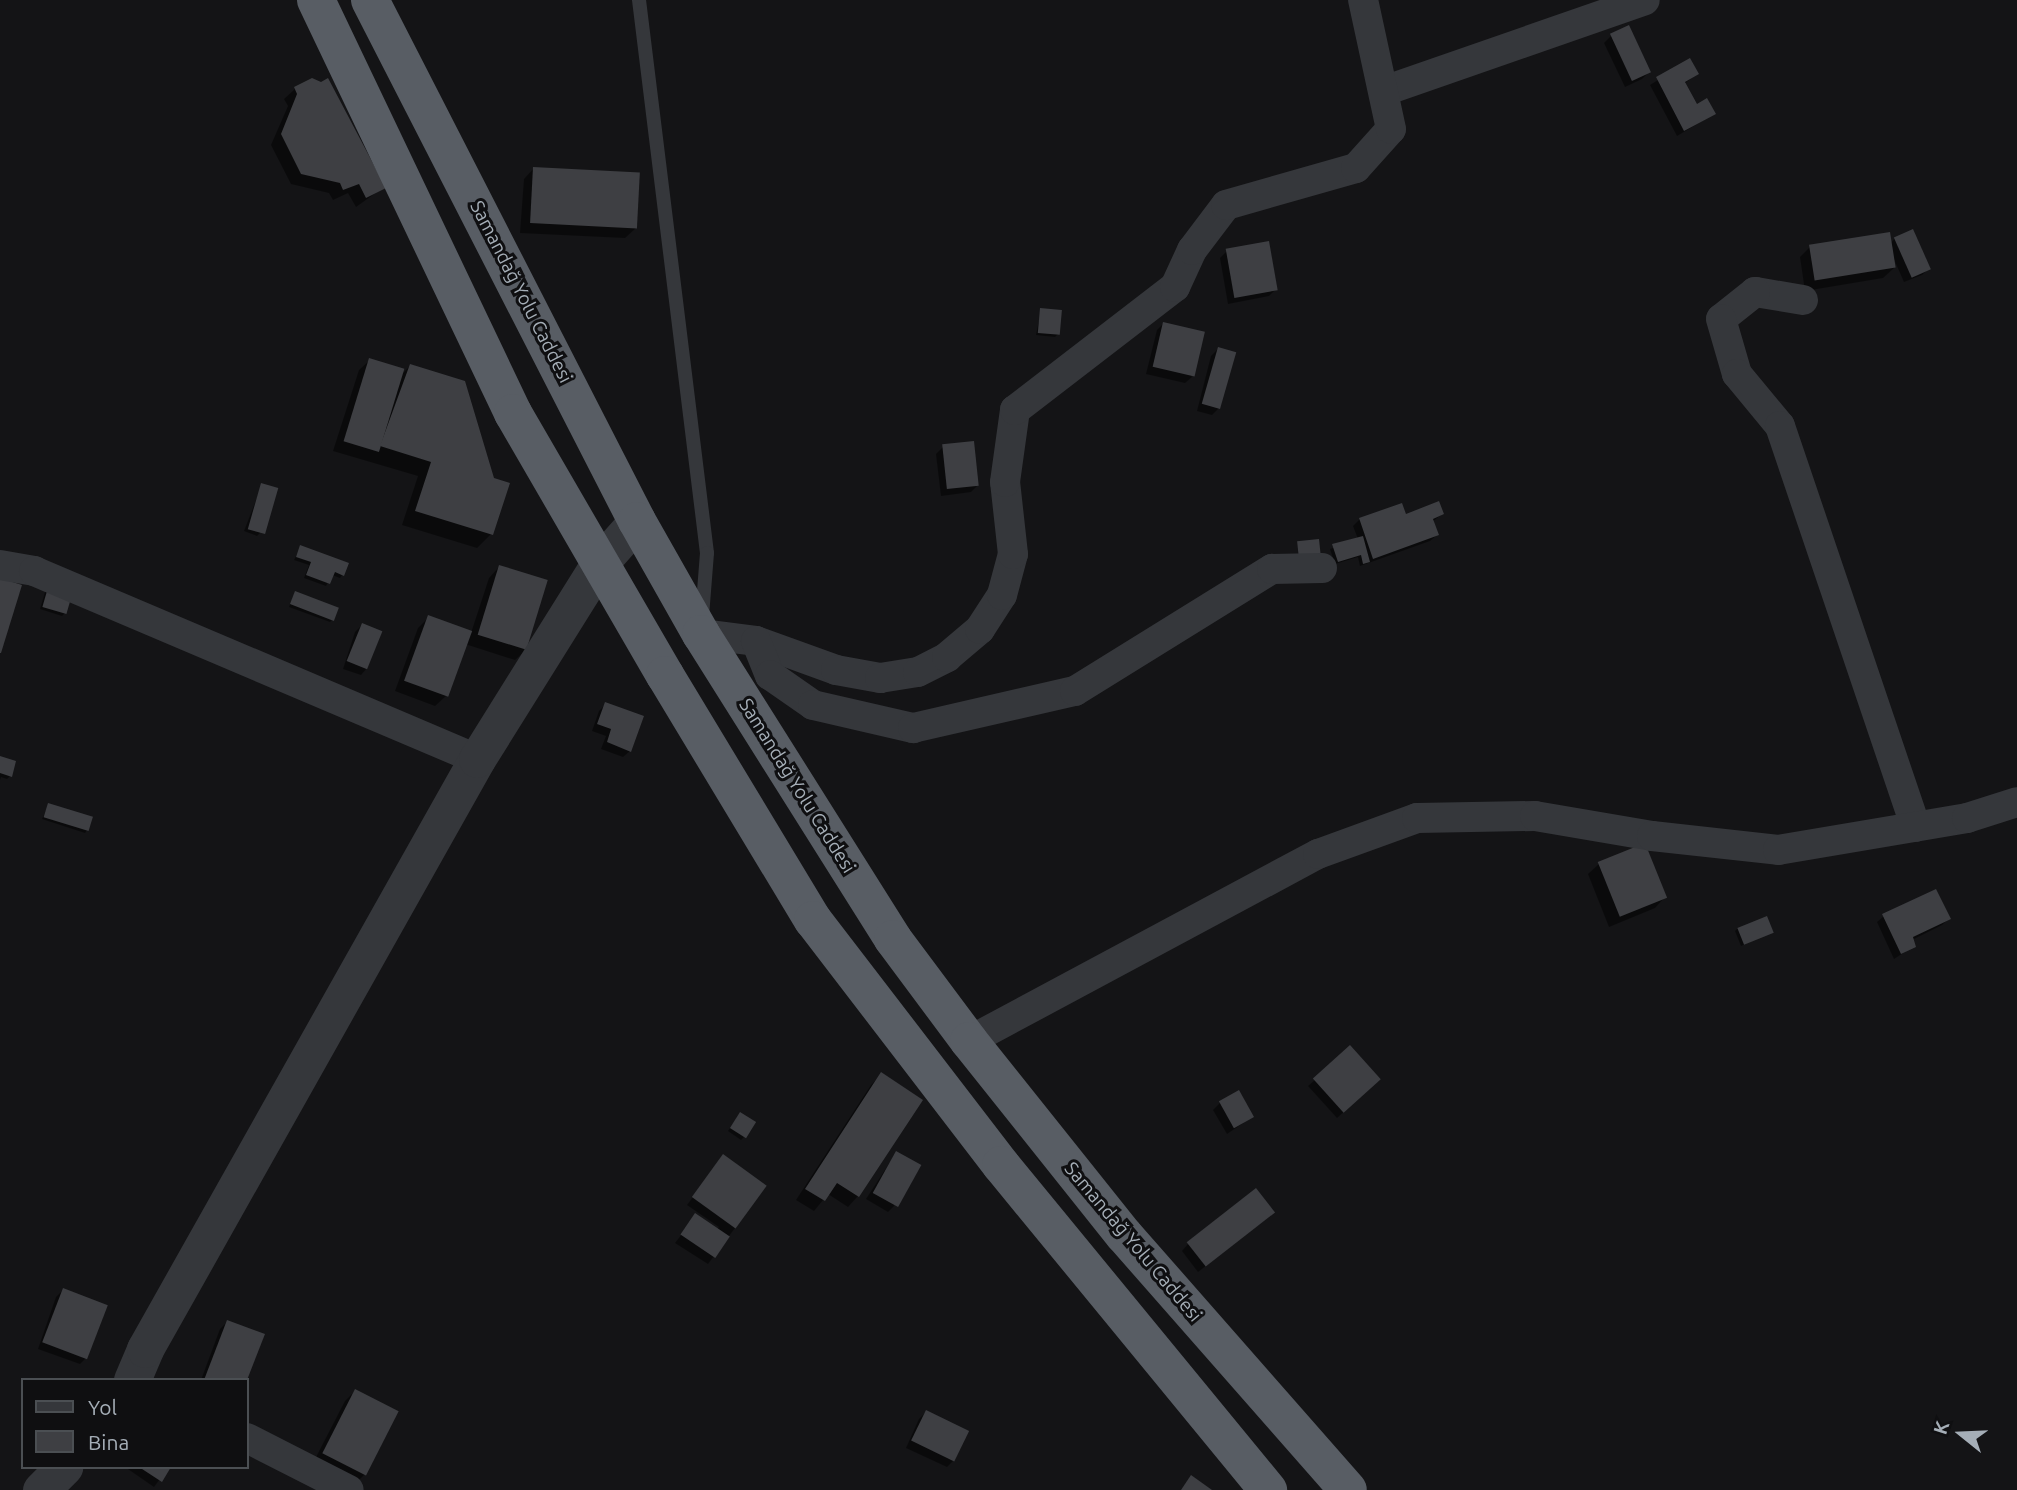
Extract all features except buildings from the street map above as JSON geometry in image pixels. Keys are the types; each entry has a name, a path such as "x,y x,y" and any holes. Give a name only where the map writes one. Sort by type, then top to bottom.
{"highway":[{"path":"316,0 513,413 599,564 813,919 1001,1165 1268,1490"},
{"name":"Samandağ Yolu Caddesi","path":"370,0 637,521 701,634 893,939 969,1041 1124,1235 1348,1490"}],"street":[{"path":"701,634 756,641 836,670 880,678 918,672 947,657 980,629 1002,595 1013,554 1006,482 1015,410 1175,287 1192,250 1226,205 1356,167 1391,129 1363,0"},
{"path":"1384,91 1645,0"},
{"path":"1803,300 1755,292 1721,318 1737,374 1780,426 1916,827"},
{"path":"133,1378 152,1337 477,759 599,564 637,521"},
{"path":"0,565 34,571 477,759"},
{"path":"756,641 770,675 813,705 913,728 1075,691 1272,569 1322,568"},
{"path":"969,1041 1318,853 1417,818 1535,816 1652,835 1778,850 1967,818 2017,802"},
{"path":"248,1439 349,1490"},
{"path":"41,1490 62,1469"}],"lane":[{"path":"639,0 707,553 701,634"}]}
